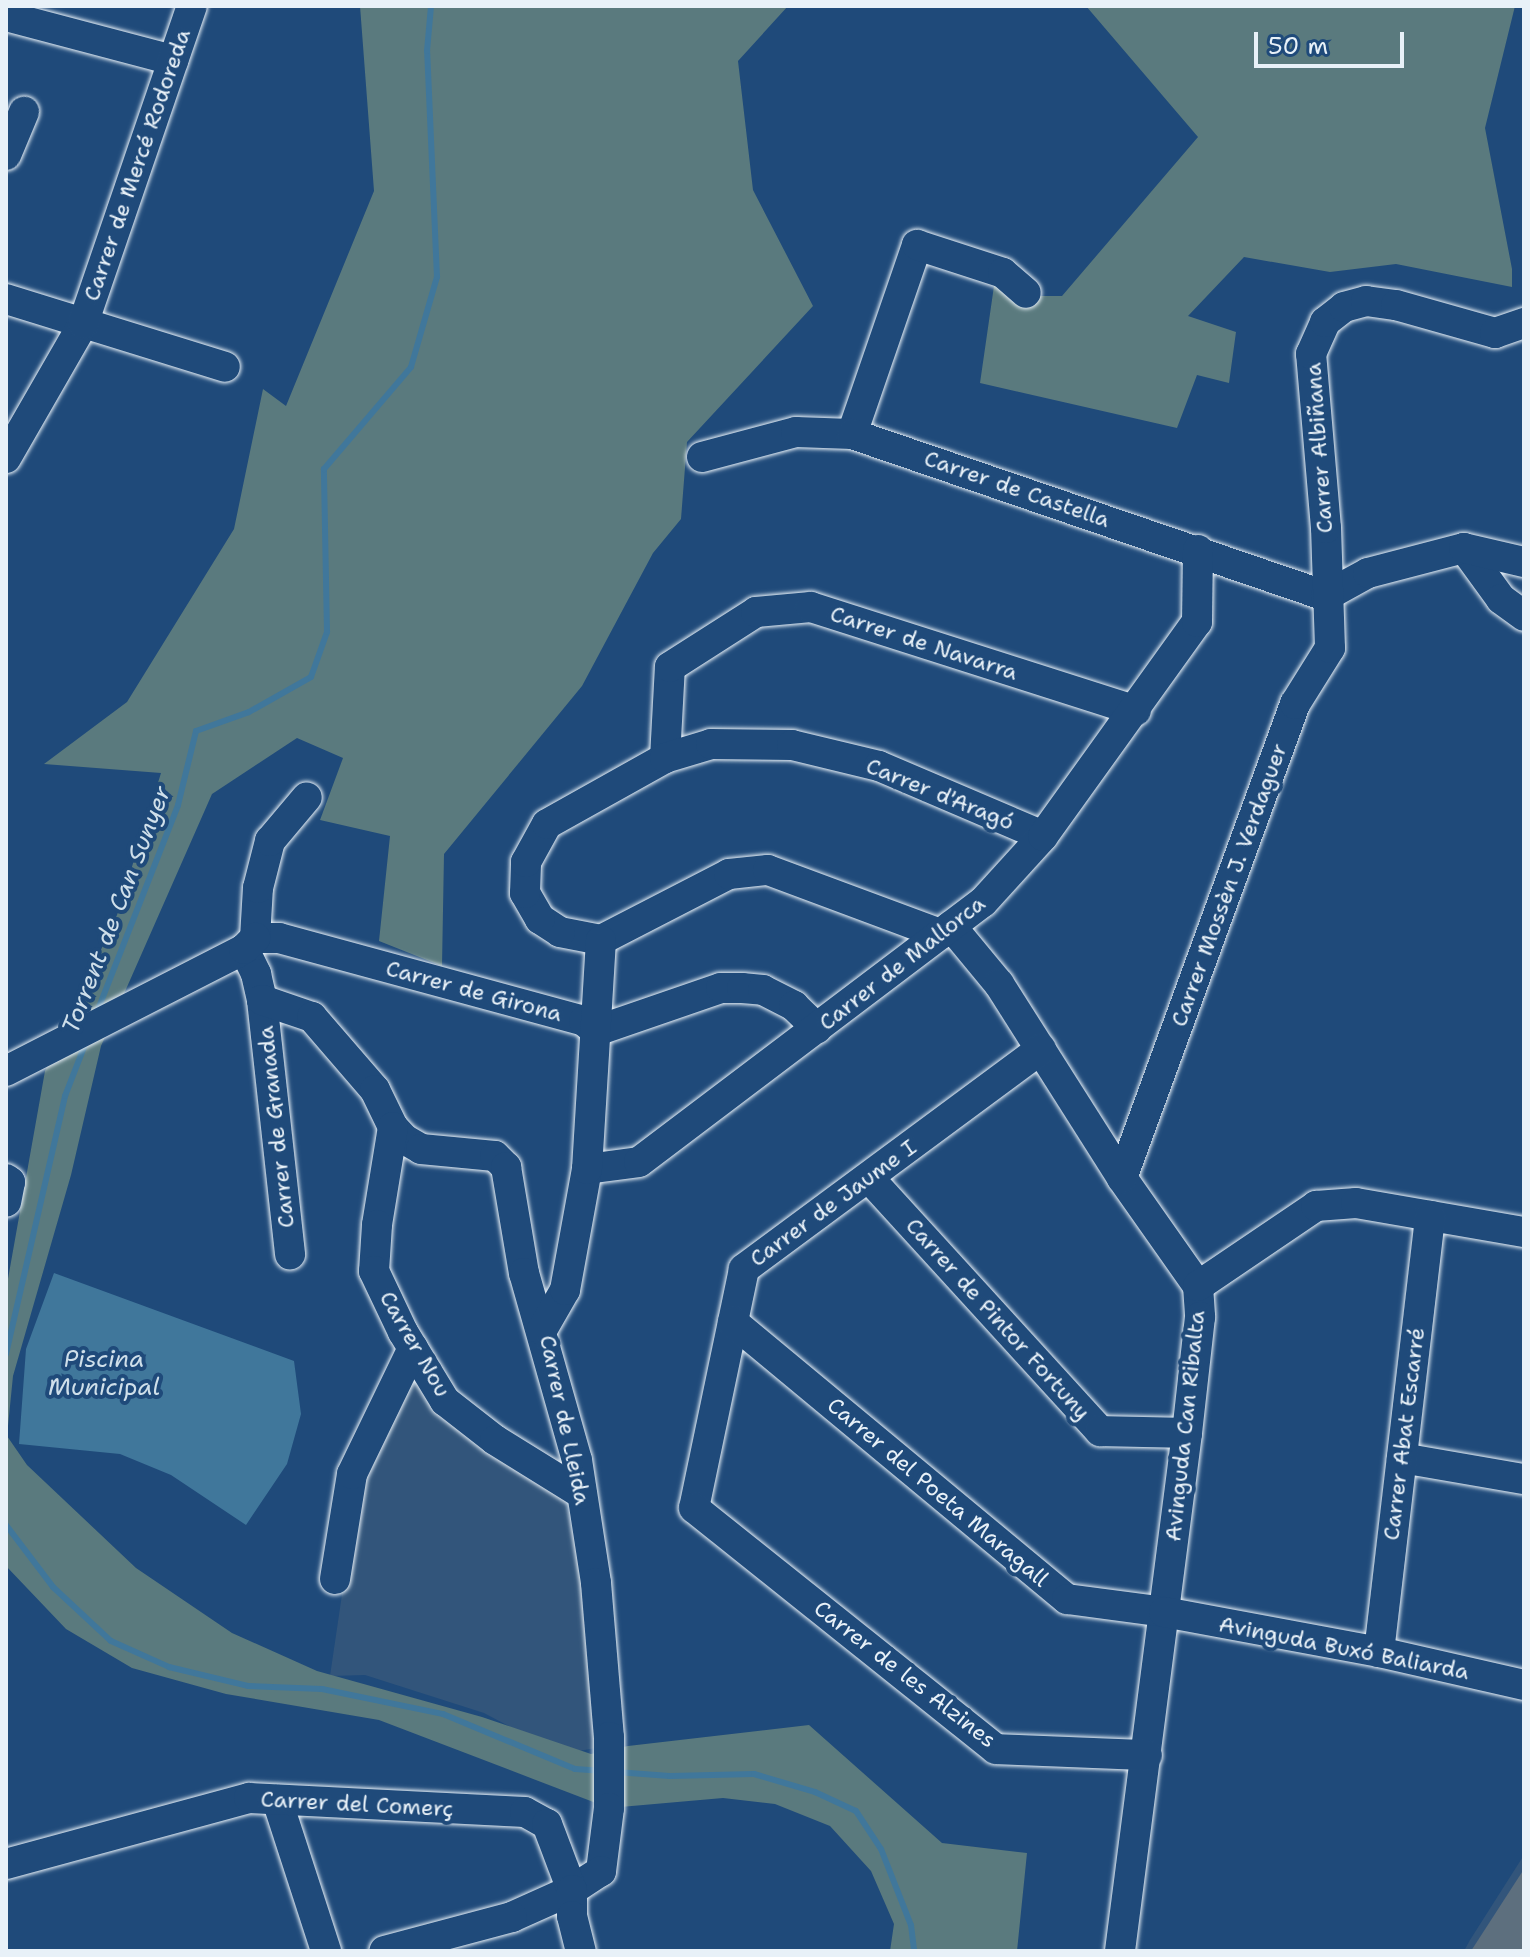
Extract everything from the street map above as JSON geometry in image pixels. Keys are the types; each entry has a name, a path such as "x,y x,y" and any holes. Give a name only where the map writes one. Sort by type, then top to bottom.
{"street":[{"name":"Carrer de Mercé Rodoreda","path":"6,458 83,324 192,6"},
{"path":"6,16 173,60"},
{"path":"6,155 24,112"},
{"path":"852,434 917,245 1003,273 1026,293"},
{"path":"6,299 225,367"},
{"name":"Carrer Albiñana","path":"1326,596 1326,528 1311,354 1325,322 1344,307 1366,301 1396,305 1495,333 1524,323"},
{"name":"Carrer de Castella","path":"702,457 796,432 852,434 1326,596"},
{"path":"1464,548 1501,599 1524,616"},
{"path":"1326,596 1368,573 1464,548 1524,562"},
{"name":"Carrer de Mallorca","path":"587,1169 639,1162 983,902 1043,836 1136,711 1197,622 1198,550"},
{"name":"Carrer Mossèn J. Verdaguer","path":"1122,1178 1295,704 1330,648 1326,596"},
{"name":"Carrer de Navarra","path":"665,758 670,667 756,612 811,607 1136,711"},
{"name":"Carrer d'Aragó","path":"601,940 560,932 540,919 525,893 526,862 547,824 665,758 711,744 792,745 879,766 1043,836"},
{"path":"6,1071 249,944 270,841 307,797"},
{"path":"601,940 729,874 768,870 946,930"},
{"name":"Avinguda Can Ribalta","path":"946,930 999,984 1122,1178 1198,1286 1200,1317 1187,1433 1120,1951"},
{"name":"Carrer de Girona","path":"249,944 268,935 584,1021 596,1031"},
{"name":"Carrer de Lleida","path":"384,1951 512,1917 572,1890 601,1871 609,1808 609,1737 596,1583 577,1460 542,1330 565,1290 587,1169 601,940"},
{"name":"Carrer de Granada","path":"249,944 262,1000 290,1254"},
{"path":"596,1031 721,988 763,990 794,1006 817,1028"},
{"name":"Carrer de Granada","path":"262,1000 312,1017 375,1090 393,1127 421,1149 495,1156 506,1167 524,1273 542,1330"},
{"name":"Carrer de Jaume I","path":"694,1508 744,1269 1041,1049"},
{"name":"Carrer Nou","path":"393,1127 377,1225 374,1271 413,1348 445,1401 495,1440 582,1494"},
{"name":"Carrer de Pintor Fortuny","path":"869,1178 1100,1431 1187,1433"},
{"path":"6,1179 10,1182 6,1202"},
{"path":"1198,1286 1316,1206 1356,1203 1524,1232"},
{"name":"Carrer Abat Escarré","path":"1379,1652 1430,1216"},
{"name":"Carrer del Poeta Maragall","path":"733,1322 1067,1599 1164,1612"},
{"path":"335,1579 352,1474 413,1348"},
{"path":"1402,1458 1524,1479"},
{"name":"Carrer de les Alzines","path":"694,1508 996,1749 1147,1755"},
{"name":"Avinguda Buxó Baliarda","path":"1164,1612 1379,1652 1524,1685"},
{"name":"Carrer del Comerç","path":"6,1864 249,1798 525,1812 547,1824 572,1890 572,1916 581,1951"},
{"path":"277,1800 326,1951"}],"shaded area":[{"path":"416,1375 563,1492 583,1577 596,1748 561,1754 484,1713 365,1675 330,1676 359,1479"},
{"path":"1524,1855 1524,1951 1464,1951 1470,1940"}],"green space":[{"path":"360,6 788,6 738,61 753,190 813,306 687,442 681,519 653,553 582,686 444,854 442,966 379,941 390,836 320,820 343,758 297,738 212,794 101,1046 71,1175 13,1376 7,1436 27,1465 136,1568 232,1633 317,1671 482,1717 591,1754 628,1746 809,1725 942,1843 1027,1853 1017,1951 890,1951 894,1924 871,1871 830,1826 775,1804 723,1798 609,1808 379,1720 226,1694 132,1668 66,1629 6,1566 6,1290 45,1071 117,915 161,773 44,764 127,702 234,529 263,389 286,406 374,191"},
{"path":"1086,6 1515,6 1485,128 1512,269 1512,287 1396,264 1330,272 1244,257 1188,316 1236,332 1229,383 1197,375 1177,428 980,383 994,286 1025,296 1062,296 1198,137"}],"water":[{"name":"Piscina Municipal","path":"54,1273 294,1361 301,1414 287,1464 246,1525 171,1475 120,1454 19,1444 26,1349"}],"building":[{"path":"1524,1869 1524,1951 1471,1951"}],"waterway":[{"name":"Torrent de Can Sunyer","path":"97,1012 178,805 196,731 249,712 311,677 327,632 324,469 411,367 437,277 427,51 431,6"},
{"name":"Torrent de Can Sunyer","path":"6,1354 65,1096 86,1042"},
{"name":"Torrent de Can Sunyer","path":"6,1525 53,1587 111,1641 169,1667 248,1686 322,1689 443,1714 575,1769 601,1771"},
{"name":"Torrent de Can Sunyer","path":"616,1772 670,1776 754,1774 815,1792 856,1811 881,1849 911,1925 914,1951"}]}
